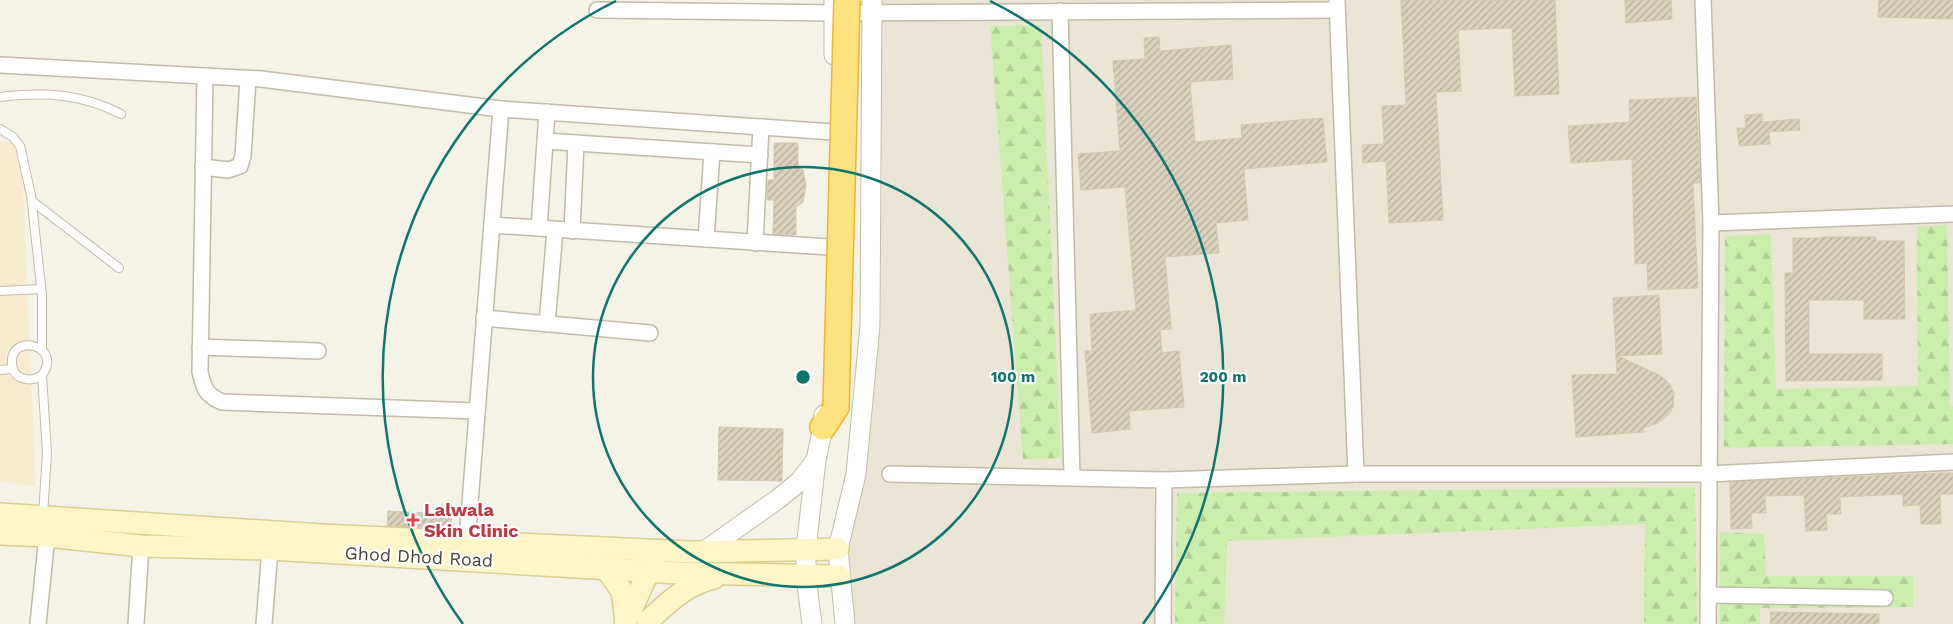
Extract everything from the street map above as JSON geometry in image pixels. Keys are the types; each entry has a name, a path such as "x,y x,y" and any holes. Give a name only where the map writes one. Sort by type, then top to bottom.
{"highway":[{"path":"830,417 838,4"}],"main road":[{"path":"0,514 45,527 322,535 658,550 838,549"},
{"name":"Ghod Dhod Road","path":"0,534 45,527 142,546 270,548 680,573 806,577 839,576"},
{"path":"636,623 650,571 658,550"},
{"path":"636,623 698,551"},
{"path":"606,569 622,591 636,623"},
{"path":"636,623 687,588 710,579 731,574"}],"street":[{"path":"1703,0 1711,223 1708,624"},
{"path":"812,624 806,577 806,550 816,460 830,417 830,248 838,4"},
{"path":"597,10 838,4 1060,12 1337,5 1356,474"},
{"path":"845,624 839,576 838,549 856,474 870,325 872,6"},
{"path":"1060,12 1072,478"},
{"path":"0,65 248,79 501,109 834,132"},
{"path":"205,76 200,372 203,386 210,397 222,402 477,410"},
{"path":"203,167 228,170 240,166 244,156 248,79"},
{"path":"467,541 501,109"},
{"path":"539,228 547,112"},
{"path":"755,243 761,127"},
{"path":"545,141 760,155"},
{"path":"572,231 576,143"},
{"path":"706,239 712,152"},
{"path":"1711,223 1953,214"},
{"path":"492,226 830,248"},
{"path":"547,324 555,230"},
{"path":"484,318 650,333"},
{"path":"200,347 318,352"},
{"path":"698,551 795,485 816,460"},
{"path":"890,474 1164,480 1356,474 1708,474 1953,462"},
{"path":"1163,624 1164,480"},
{"path":"38,624 45,527"},
{"path":"136,624 142,546"},
{"path":"264,624 270,548"},
{"path":"1708,595 1885,598"}],"lane":[{"path":"0,97 64,94 96,103 121,114"},
{"path":"0,129 13,137 20,146 32,201 41,289 42,350 47,360 47,365 42,375 47,453 45,527"},
{"path":"32,201 119,268"},
{"path":"0,291 41,289"},
{"path":"42,350 38,347 27,345 18,349 12,358 13,369 20,378 31,380 42,375"},
{"path":"0,370 13,369"}],"shaded area":[{"path":"882,0 1953,0 1953,624 855,624 848,577 848,546 864,477 881,321"},
{"path":"0,141 21,144 36,486 0,482"}],"green space":[{"path":"1041,25 1061,458 1023,459 990,26"},
{"path":"1947,225 1950,406 1953,406 1953,444 1724,448 1725,236 1771,234 1776,389 1918,386 1917,227"},
{"path":"1695,487 1697,624 1644,624 1645,524 1227,541 1224,624 1175,624 1177,493"},
{"path":"1720,532 1764,534 1766,576 1913,576 1913,607 1760,608 1760,624 1720,624"}],"building":[{"path":"1401,0 1555,0 1559,94 1515,96 1512,28 1458,30 1461,91 1436,92 1443,220 1389,223 1386,161 1363,163 1362,145 1384,144 1382,106 1406,105"},
{"path":"1625,0 1671,0 1672,19 1626,23"},
{"path":"1879,0 1953,0 1953,19 1878,17"},
{"path":"1159,37 1160,51 1231,45 1233,79 1190,82 1195,142 1242,138 1241,125 1323,118 1327,162 1244,169 1248,220 1216,223 1219,253 1165,257 1171,329 1160,330 1162,353 1179,351 1184,407 1129,411 1130,429 1092,433 1085,351 1092,351 1090,314 1136,310 1125,187 1081,190 1078,154 1120,151 1113,61 1145,59 1144,38"},
{"path":"1696,97 1700,183 1693,183 1698,288 1648,290 1647,263 1635,264 1632,159 1571,163 1568,126 1630,122 1629,100"},
{"path":"1762,114 1762,122 1799,119 1800,130 1769,132 1770,144 1739,146 1737,128 1746,128 1745,115"},
{"path":"774,143 798,143 798,165 803,170 806,186 803,202 796,207 796,235 773,234 774,200 767,200 768,180 774,180"},
{"path":"1876,237 1876,241 1904,241 1905,319 1864,319 1864,300 1809,300 1809,354 1882,354 1882,380 1786,381 1785,273 1793,273 1793,238"},
{"path":"1659,295 1662,354 1618,356 1661,376 1669,383 1674,393 1673,407 1669,414 1658,423 1643,428 1644,432 1576,437 1572,375 1617,374 1613,298"},
{"path":"719,427 783,429 782,481 718,480"},
{"path":"1953,473 1953,494 1940,494 1941,524 1921,524 1920,505 1903,506 1903,494 1840,497 1841,514 1826,514 1827,530 1806,531 1804,495 1765,496 1766,513 1751,513 1752,528 1731,529 1730,482"},
{"path":"388,511 452,514 451,528 387,526"},
{"path":"1771,612 1879,614 1879,624 1770,624"}],"place":[{"name":"Lalwala Skin Clinic","path":"413,520"}]}
